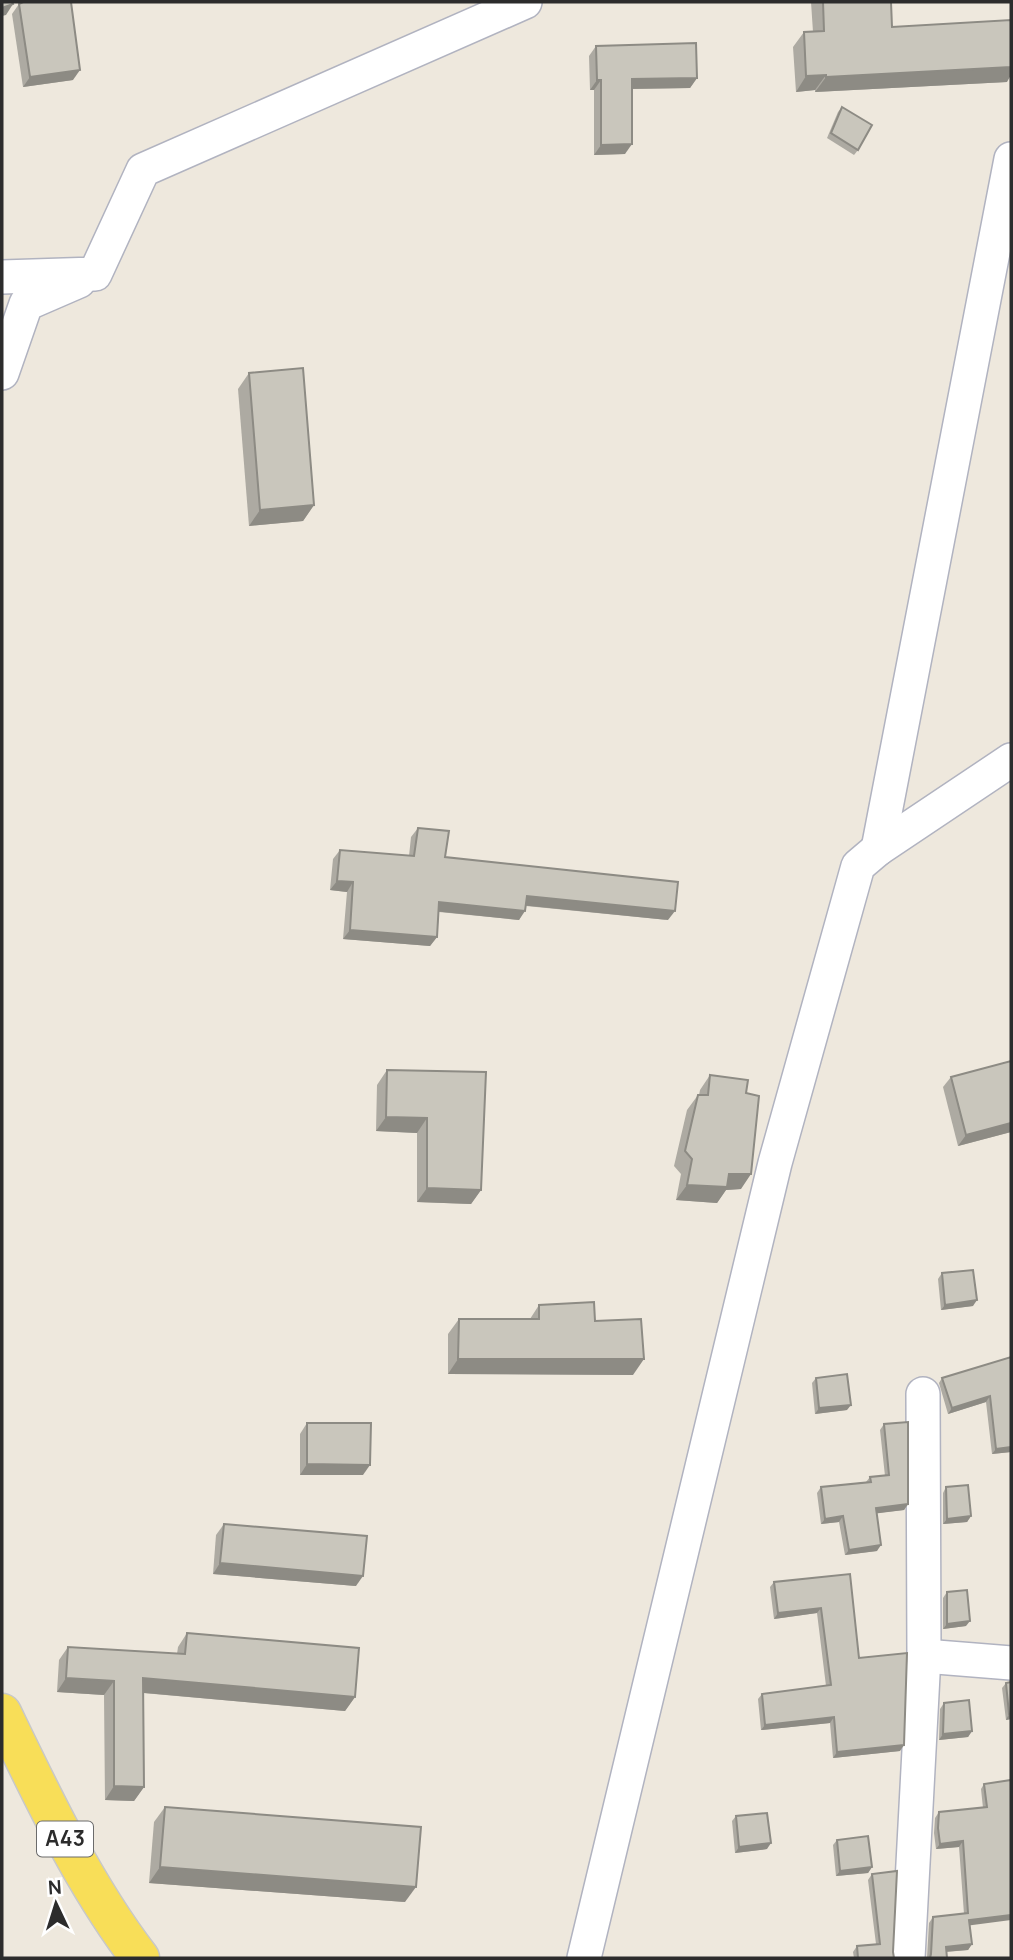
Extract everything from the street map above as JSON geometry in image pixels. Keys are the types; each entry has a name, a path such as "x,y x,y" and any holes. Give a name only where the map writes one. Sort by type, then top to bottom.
{"main road":[{"name":"A43","path":"2,1713 54,1819 121,1933 140,1958"}],"street":[{"path":"2,373 26,304 95,274 143,170 525,2"},
{"path":"878,849 1011,159"},
{"path":"2,277 95,274"},
{"path":"584,1958 775,1163 858,866 878,849 1011,760"},
{"path":"908,1958 924,1656 923,1394"},
{"path":"924,1656 1011,1663"}],"building":[{"path":"2,2 12,2 13,4 2,8"},
{"path":"71,2 80,70 30,77 19,4"},
{"path":"823,2 891,2 892,27 1011,20 1011,67 806,76 804,32 824,31"},
{"path":"696,43 697,78 632,79 632,144 601,145 601,80 597,80 596,46"},
{"path":"842,107 872,125 858,150 831,133"},
{"path":"303,368 314,505 260,510 249,373"},
{"path":"418,828 449,831 445,857 678,882 675,911 527,896 525,911 439,902 437,937 350,930 353,882 337,881 340,850 414,856"},
{"path":"1011,1061 1011,1123 966,1135 951,1077"},
{"path":"387,1070 486,1072 481,1190 427,1188 427,1118 386,1117"},
{"path":"710,1075 748,1080 746,1093 759,1096 751,1174 729,1174 727,1187 687,1185 692,1159 685,1151 698,1095 708,1095"},
{"path":"973,1270 977,1300 945,1305 942,1273"},
{"path":"594,1302 595,1321 641,1319 644,1359 458,1359 459,1319 539,1319 539,1305"},
{"path":"1011,1357 1011,1447 996,1449 990,1396 952,1408 942,1378"},
{"path":"847,1374 851,1405 819,1408 816,1378"},
{"path":"908,1422 908,1504 876,1508 881,1545 849,1550 843,1516 825,1519 821,1487 871,1482 870,1477 889,1475 884,1424"},
{"path":"307,1423 371,1423 370,1465 307,1464"},
{"path":"968,1485 971,1516 947,1519 946,1487"},
{"path":"224,1524 367,1536 363,1576 220,1563"},
{"path":"850,1574 859,1658 907,1653 904,1745 837,1752 834,1717 765,1725 762,1694 831,1685 821,1608 778,1613 774,1582"},
{"path":"967,1590 970,1621 947,1624 947,1592"},
{"path":"187,1633 359,1648 355,1697 143,1678 144,1787 114,1786 114,1681 66,1678 68,1647 185,1654"},
{"path":"1011,1682 1011,1714 1009,1714 1006,1683"},
{"path":"969,1700 972,1731 943,1734 944,1703"},
{"path":"1011,1780 1011,1915 969,1920 972,1944 946,1947 947,1958 930,1958 933,1917 968,1913 963,1841 940,1844 939,1812 987,1807 984,1784"},
{"path":"165,1807 421,1827 416,1887 160,1867"},
{"path":"767,1813 771,1843 739,1847 736,1816"},
{"path":"868,1836 872,1867 840,1871 837,1840"},
{"path":"897,1871 894,1958 858,1958 857,1946 880,1944 872,1874"}]}
